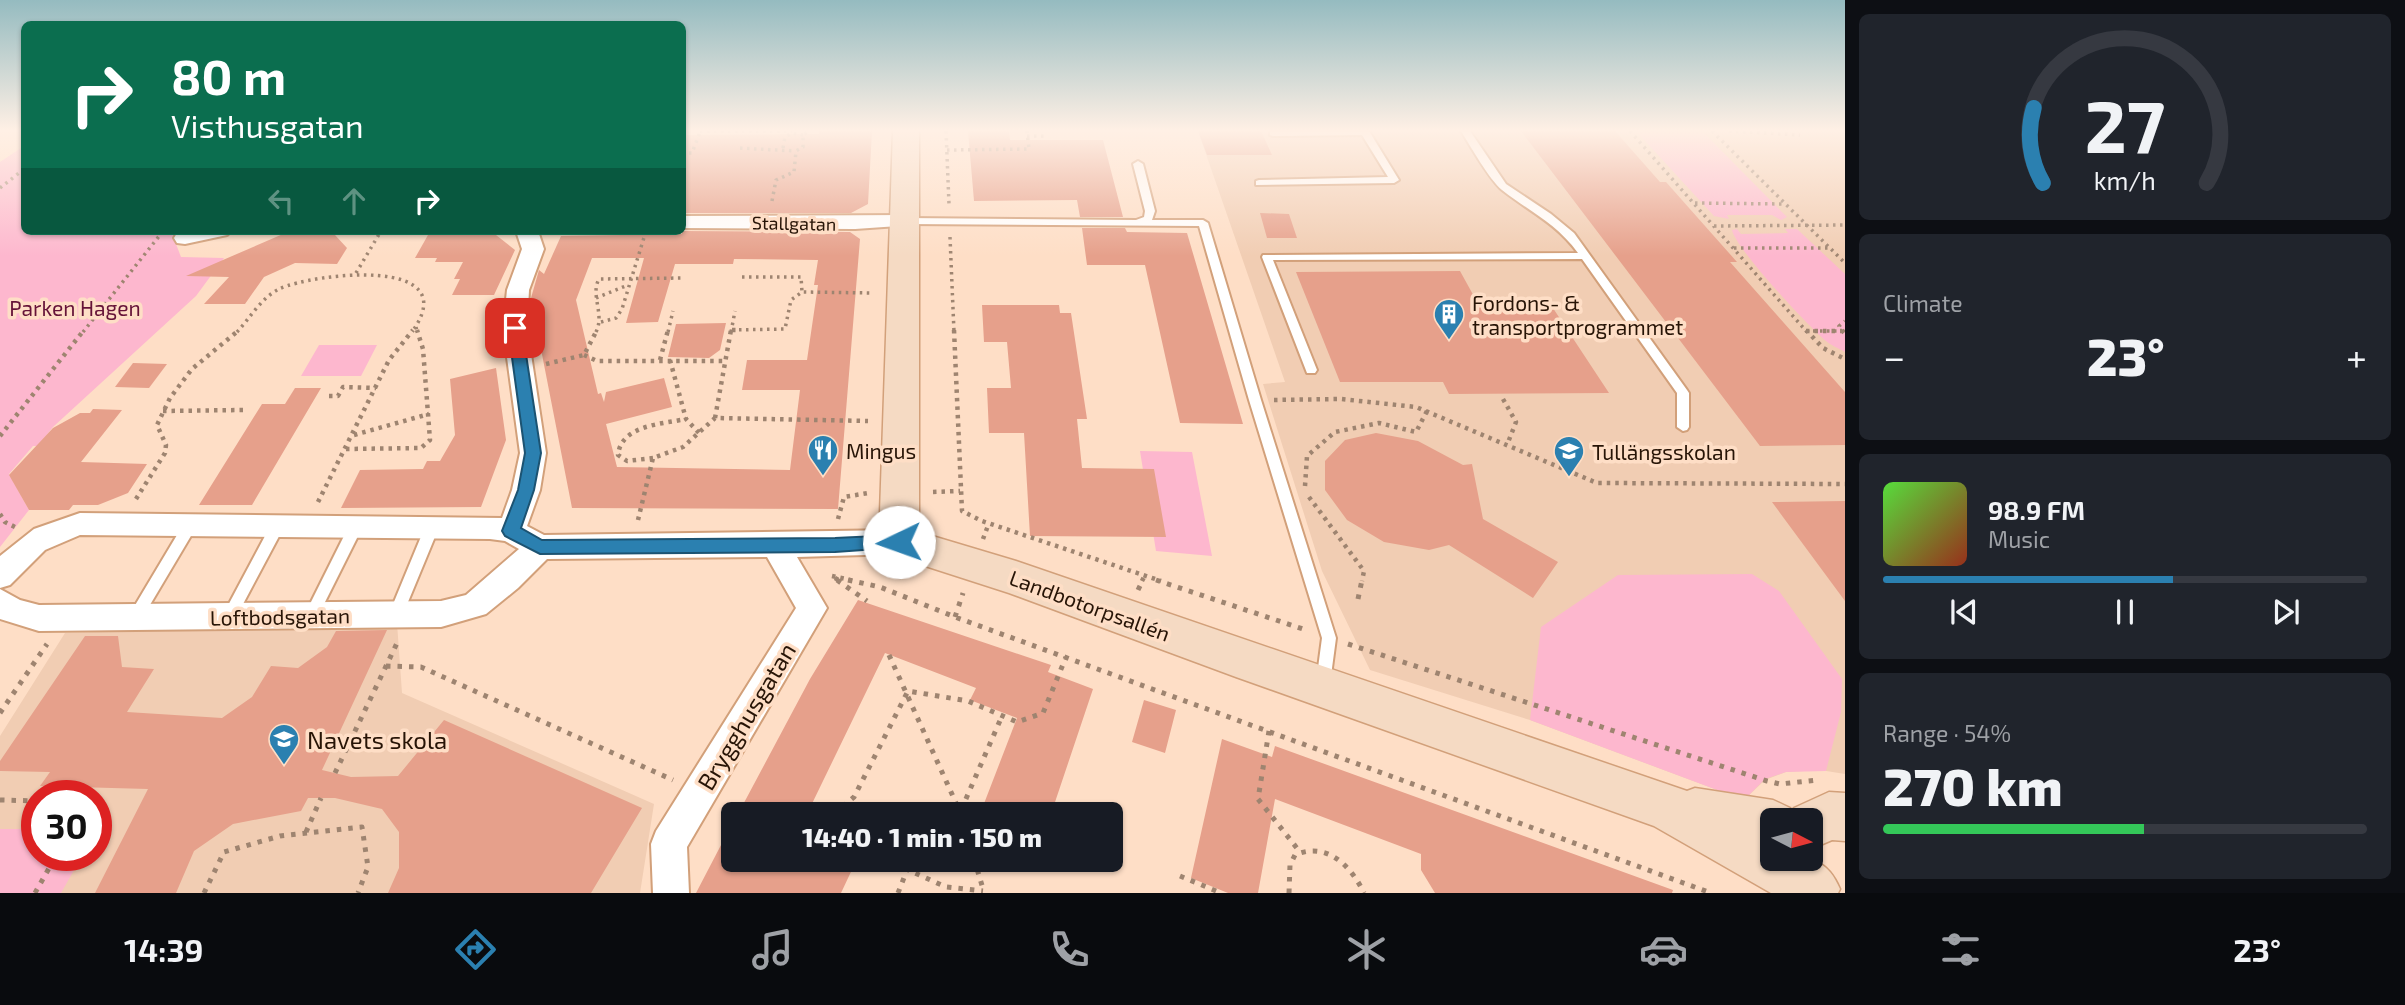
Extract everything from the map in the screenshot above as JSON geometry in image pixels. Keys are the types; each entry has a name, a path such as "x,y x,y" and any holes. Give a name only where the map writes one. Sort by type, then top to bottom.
{"street":[{"path":"0,576 23,550 48,533 80,524 490,528 511,531 540,547 899,542 906,173"},
{"name":"Stallgatan","path":"686,222 905,221"},
{"path":"185,238 200,235"},
{"path":"511,531 526,490 533,453 515,328 515,308 533,249 528,235"},
{"name":"Landbotorpsallén","path":"899,542 1016,578 1322,688 1667,807 1811,881"},
{"name":"Brygghusgatan","path":"671,893 669,844 812,608 775,545"},
{"name":"Loftbodsgatan","path":"0,602 12,611 39,618 441,614 475,605 508,579 540,547"},
{"path":"1807,803 1829,816 1845,817"},
{"name":"Landbotorpsallén","path":"1667,807 1760,823"}],"lane":[{"path":"1137,223 1148,219 1150,211 1140,173"},
{"path":"1259,183 1394,180 1390,173"},
{"path":"1494,173 1503,186 1561,226 1585,256 1683,393 1683,427"},
{"path":"905,221 1203,223 1329,638 1322,688"},
{"path":"1311,370 1267,257 1585,256"},
{"path":"135,618 192,524"},
{"path":"229,617 278,525"},
{"path":"311,616 356,526"},
{"path":"403,615 432,527"}],"path":[{"path":"0,188 19,173"},
{"path":"768,222 776,180 792,173"},
{"path":"948,173 962,511 982,521 1329,638 1780,784 1807,803"},
{"path":"1667,173 1823,348 1845,359"},
{"path":"1754,173 1845,263"},
{"path":"1694,203 1785,204"},
{"path":"1714,226 1845,225"},
{"path":"0,436 158,242 159,235"},
{"path":"355,274 379,235"},
{"path":"601,323 616,318 645,235"},
{"path":"1734,248 1830,248"},
{"path":"120,523 164,453 166,444 157,425 162,411 199,361 234,335 260,304 275,291 304,281 355,274 390,276 418,288 424,300 423,309 416,327 393,354 306,525"},
{"path":"742,276 801,277 802,292"},
{"path":"584,355 601,323 595,286 599,279 682,278"},
{"path":"596,298 629,285"},
{"path":"732,330 785,329 791,299 802,292 873,293"},
{"path":"660,360 673,311"},
{"path":"686,419 623,438 617,450 622,459 633,462 653,458 683,447 715,418 735,312"},
{"path":"1844,333 1839,326 1845,321"},
{"path":"346,449 421,448 430,440 423,349 416,327"},
{"path":"1807,331 1844,333"},
{"path":"522,370 584,355 597,361 726,361"},
{"path":"670,360 686,419 699,433"},
{"path":"329,396 338,397 344,387 376,388"},
{"path":"1255,400 1341,399 1416,407 1597,483 1845,484"},
{"path":"1503,399 1516,422 1507,445"},
{"path":"162,411 244,410"},
{"path":"1358,599 1364,571 1305,492 1307,456 1335,432 1379,423 1416,432 1427,411"},
{"path":"353,435 429,414"},
{"path":"715,418 868,421"},
{"path":"632,545 653,458"},
{"path":"867,601 832,576 880,586 1066,657 1711,893"},
{"path":"335,773 386,666 403,615"},
{"path":"0,713 65,618"},
{"path":"889,655 908,691 956,802"},
{"path":"908,691 968,701 1017,722 1043,713 1066,657"},
{"path":"386,666 421,667 700,792"},
{"path":"848,802 854,797 908,691"},
{"path":"964,802 1002,716"},
{"path":"1269,731 1258,799 1300,852"},
{"path":"306,833 321,798"},
{"path":"0,800 21,801"},
{"path":"204,893 224,852 280,836 362,827 368,867 358,893"},
{"path":"1289,893 1290,865 1295,855 1307,850 1334,855 1353,873 1364,893"},
{"path":"35,893 48,871"},
{"path":"898,893 906,872"},
{"path":"912,872 946,887 984,892 978,872"},
{"path":"1180,876 1221,893"}],"shaded area":[{"name":"Tullängsskolan","path":"1212,173 1845,173 1845,774 1820,770 1786,772 1765,780 1744,800 1530,720 1370,670 1322,571 1263,384 1285,382"},
{"name":"Navets skola","path":"397,623 402,693 654,804 640,893 0,893 0,736 65,633"}],"green space":[{"name":"Parken Hagen","path":"0,173 21,173 21,235 187,235 176,244 181,257 224,258 196,296 53,427 38,446 33,446 9,474 29,510 0,547"},
{"path":"1674,173 1743,173 1787,217 1781,220 1772,215 1727,215 1729,219 1714,216"},
{"path":"1737,229 1741,234 1788,233 1785,229 1797,229 1845,274 1845,352 1826,341 1774,287 1736,240 1732,230"},
{"path":"319,345 377,345 361,376 301,376"},
{"path":"1140,451 1192,452 1212,556 1156,551"},
{"path":"1752,574 1779,591 1842,679 1841,712 1826,771 1786,772 1765,779 1744,800 1530,720 1541,627 1618,575"},
{"path":"0,829 21,829 21,871 73,871 61,893 0,893"}],"building":[{"path":"686,173 870,173 868,204 851,213 686,213"},
{"path":"972,173 1111,173 1123,217 1080,217 1077,200 974,201"},
{"path":"1553,173 1652,173 1660,182 1666,182 1737,262 1730,262 1845,392 1845,445 1760,446"},
{"path":"1260,213 1289,214 1297,238 1267,238"},
{"path":"1082,228 1187,233 1243,424 1180,423 1145,265 1087,265"},
{"path":"686,231 850,232 860,239 838,509 572,508 531,298 539,270 544,274 561,236 686,235","holes":["592,258 644,258 626,323 658,322 675,264 733,264 734,259 818,260 814,285 818,285 807,360 747,360 742,390 800,390 790,470 617,467 606,424 672,407 664,378 606,392 604,402 601,393 598,394 576,300"]},
{"path":"281,235 335,235 347,248 337,264 295,263 264,277 245,304 204,304 229,277 186,276"},
{"path":"428,235 496,235 515,250 494,295 452,295 460,279 454,279 463,262 435,262 437,258 415,258"},
{"name":"Fordons- & transportprogrammet","path":"1460,271 1476,300 1547,299 1609,393 1449,394 1443,382 1340,382 1296,272"},
{"path":"982,305 1059,305 1060,313 1071,313 1087,419 1077,419 1082,468 1154,469 1166,537 1030,536 1024,433 989,433 987,388 1011,388 1007,342 984,342"},
{"path":"726,323 720,350 709,358 668,357 676,324"},
{"path":"133,363 167,364 149,388 115,387"},
{"path":"496,368 506,440 481,507 341,508 360,470 423,469 427,461 440,461 455,435 450,379"},
{"path":"295,388 321,388 252,505 199,505 262,404 285,404"},
{"path":"93,409 122,410 81,462 147,464 128,493 98,505 73,505 69,510 29,510 9,475 53,428 80,413 90,413"},
{"path":"1376,433 1418,441 1463,465 1472,464 1483,519 1558,562 1533,598 1449,545 1429,550 1384,542 1347,520 1325,490 1325,461 1345,440"},
{"path":"1845,501 1845,601 1772,502"},
{"path":"858,600 1051,665 1048,672 1093,689 1055,802 985,802 1017,718 970,700 976,688 885,653 813,802 744,802 810,679"},
{"path":"387,630 322,770 351,777 398,776 444,720 642,808 591,893 388,893 399,868 399,832 382,809 335,798 308,798 301,811 233,824 194,851 176,893 95,893 106,871 112,871 112,860 148,789 112,788 112,780 44,780 50,772 0,771 0,761 85,636 118,636 122,667 154,669 127,712 222,718 252,697 271,666 298,668 327,647 336,631"},
{"path":"1144,700 1176,710 1165,753 1132,742"},
{"path":"1222,739 1272,757 1275,746 1673,890 1672,893 1435,893 1421,870 1421,854 1275,799 1258,893 1228,893 1191,878"},
{"path":"721,845 721,872 851,872 841,893 696,893"}],"place":[{"name":"Fordons- & transportprogrammet","path":"1449,341"},
{"name":"Mingus","path":"823,477"},
{"name":"Tullängsskolan","path":"1569,478"},
{"name":"Navets skola","path":"284,766"}],"route":[{"path":"515,328 533,453 526,490 511,531 540,547 835,545 899,542"}]}
